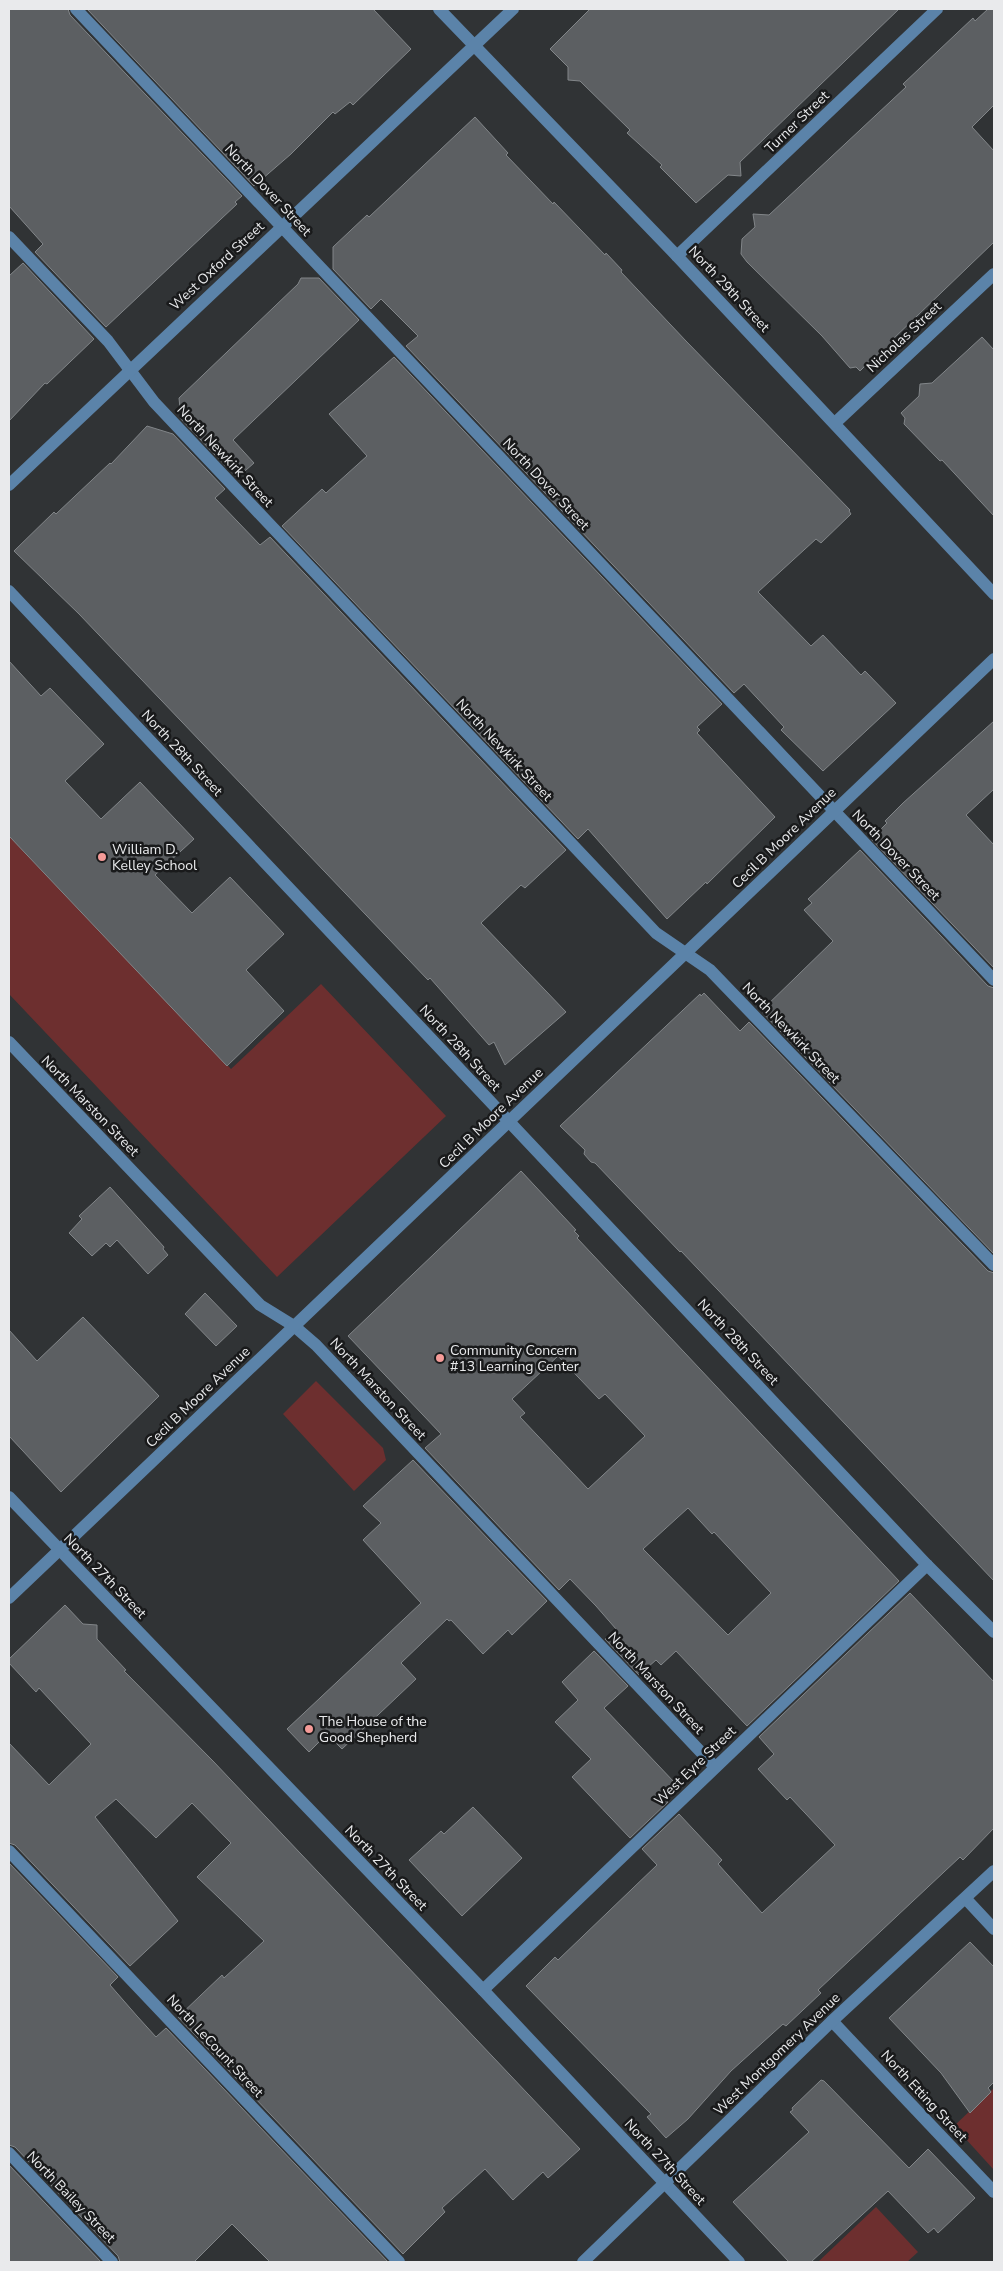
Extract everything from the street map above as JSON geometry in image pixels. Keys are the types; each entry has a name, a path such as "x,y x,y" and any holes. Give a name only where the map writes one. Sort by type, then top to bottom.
{"street":[{"name":"North Dover Street","path":"76,9 994,980"},
{"name":"North 29th Street","path":"439,9 677,256 994,594"},
{"name":"West Oxford Street","path":"9,484 512,9"},
{"name":"Turner Street","path":"677,256 937,9"},
{"name":"North Newkirk Street","path":"9,237 108,341 154,402 656,933 710,970 994,1265"},
{"name":"Nicholas Street","path":"835,423 994,274"},
{"name":"North 28th Street","path":"9,591 927,1565 994,1632"},
{"name":"Cecil B Moore Avenue","path":"9,1598 994,659"},
{"name":"North Marston Street","path":"9,1042 260,1306 294,1326 316,1345 715,1767"},
{"name":"North 27th Street","path":"9,1497 483,1990 739,2262"},
{"name":"West Eyre Street","path":"483,1990 927,1565"},
{"name":"North LeCount Street","path":"9,1851 399,2262"},
{"name":"West Montgomery Avenue","path":"583,2262 832,2021 966,1899 994,1871"},
{"path":"966,1899 994,1929"},
{"name":"North Etting Street","path":"832,2021 994,2192"},
{"name":"North Bailey Street","path":"9,2153 112,2262"}],"shaded area":[{"path":"9,836 231,1069 321,984 446,1116 277,1277 9,994"},
{"path":"316,1381 383,1448 386,1460 354,1491 283,1414"},
{"path":"994,2088 994,2170 954,2126"},
{"path":"876,2207 918,2252 907,2262 818,2262"}],"building":[{"path":"9,9 68,9 70,15 242,196 235,202 237,204 106,327 35,252 43,244 9,206"},
{"path":"87,9 373,9 411,49 353,105 350,102 335,114 333,112 291,154 254,186"},
{"path":"590,9 899,9 740,162 741,176 728,175 696,203 660,167 662,165 627,133 630,130 580,81 568,80 568,67 550,49"},
{"path":"988,9 994,9 994,105 972,127 994,151 994,242 891,341 890,347 881,356 876,355 860,371 856,367 850,368 822,336 747,262 741,254 742,239 755,227 753,214 769,215 906,87 903,84 973,18 975,21"},
{"path":"475,117 508,153 506,155 605,255 606,253 622,270 621,272 686,341 850,510 851,514 821,543 816,539 758,592 811,646 823,635 861,675 865,671 896,703 823,771 781,730 784,727 744,684 734,693 406,346 418,336 381,299 371,309 333,269 333,247 367,215 369,217"},
{"path":"23,263 94,339 47,384 45,383 9,421 9,276"},
{"path":"301,278 319,278 359,320 233,440 254,463 237,478 181,419 179,398 298,284"},
{"path":"982,337 994,350 994,516 942,460 940,461 904,424 905,418 901,413 919,396 920,384 932,383"},
{"path":"394,357 722,704 697,727 700,730 697,733 775,817 707,884 706,882 667,919 588,829 578,839 282,526 322,489 326,493 367,456 329,414"},
{"path":"147,426 173,434 225,489 215,498 260,545 270,537 566,850 525,888 521,885 481,923 566,1012 505,1065 494,1042 489,1045 430,978 428,980 79,614 14,551 54,512 56,514 111,464"},
{"name":"William D. Kelley School","path":"9,661 41,696 50,688 104,744 65,781 101,819 140,782 194,839 155,875 192,913 230,877 284,934 246,970 284,1011 227,1066 9,836"},
{"path":"994,721 994,789 966,815 994,845 994,968 871,839 903,803"},
{"path":"860,850 988,986 994,988 994,1254 761,1011 833,941 804,910 812,903 808,899"},
{"path":"704,993 740,1031 749,1022 988,1271 994,1273 994,1581 681,1251 595,1163 591,1162 584,1154 585,1150 560,1126 700,994 701,996"},
{"path":"521,1171 576,1230 574,1231 579,1236 577,1238 899,1581 747,1726 676,1651 661,1665 656,1660 639,1675 605,1639 616,1629 596,1606 570,1579 559,1590 425,1448 441,1434 348,1336","holes":["558,1356 599,1399 605,1394 645,1436 588,1489 520,1417 525,1413 512,1399","688,1508 712,1534 714,1532 771,1593 728,1635 643,1549"]},
{"path":"110,1187 164,1247 163,1249 168,1255 148,1274 117,1240 110,1247 106,1243 92,1256 69,1233 82,1219 79,1216"},
{"path":"205,1293 237,1326 216,1346 185,1314"},
{"path":"83,1317 159,1396 61,1492 9,1436 9,1330 37,1361"},
{"path":"413,1460 547,1601 512,1635 508,1630 483,1654 451,1620 447,1619 401,1663 416,1679 342,1749 327,1734 309,1752 287,1729 421,1603 363,1540 381,1523 363,1506"},
{"path":"910,1593 994,1682 994,1828 963,1860 960,1857 818,1990 821,1993 786,2026 783,2024 731,2071 688,2119 666,2138 647,2117 651,2114 526,1986 555,1957 558,1960 657,1865 642,1849 679,1814 722,1860 718,1864 762,1913 835,1845 790,1797 787,1800 758,1769 774,1754 759,1737"},
{"path":"65,1605 83,1624 97,1625 97,1639 126,1670 124,1671 213,1761 580,2149 548,2178 543,2172 513,2200 485,2169 442,2208 445,2212 403,2254 178,2017 222,1975 224,1978 264,1941 197,1877 231,1843 192,1803 156,1838 116,1799 95,1817 178,1921 130,1966 15,1845 9,1843 9,1743 49,1785 91,1744 39,1688 36,1692 9,1663 9,1659"},
{"path":"594,1651 628,1686 604,1708 675,1783 662,1796 668,1802 630,1838 572,1777 591,1759 555,1722 578,1700 562,1682"},
{"path":"473,1807 522,1858 462,1916 409,1860 441,1831 444,1834"},
{"path":"9,1863 118,1977 110,1985 156,2037 166,2028 388,2262 270,2262 232,2224 194,2262 120,2262 118,2256 15,2147 9,2145"},
{"path":"970,1942 994,1967 994,2082 988,2088 991,2092 970,2113 941,2073 889,2018"},
{"path":"821,2080 909,2168 928,2149 975,2198 938,2233 934,2228 928,2233 888,2191 811,2262 789,2262 733,2202 809,2132 790,2112"},
{"path":"9,2165 101,2262 9,2262"}],"place":[{"name":"William D. Kelley School","path":"102,857"},
{"name":"Community Concern #13 Learning Center","path":"440,1358"},
{"name":"The House of the Good Shepherd","path":"309,1729"}]}
